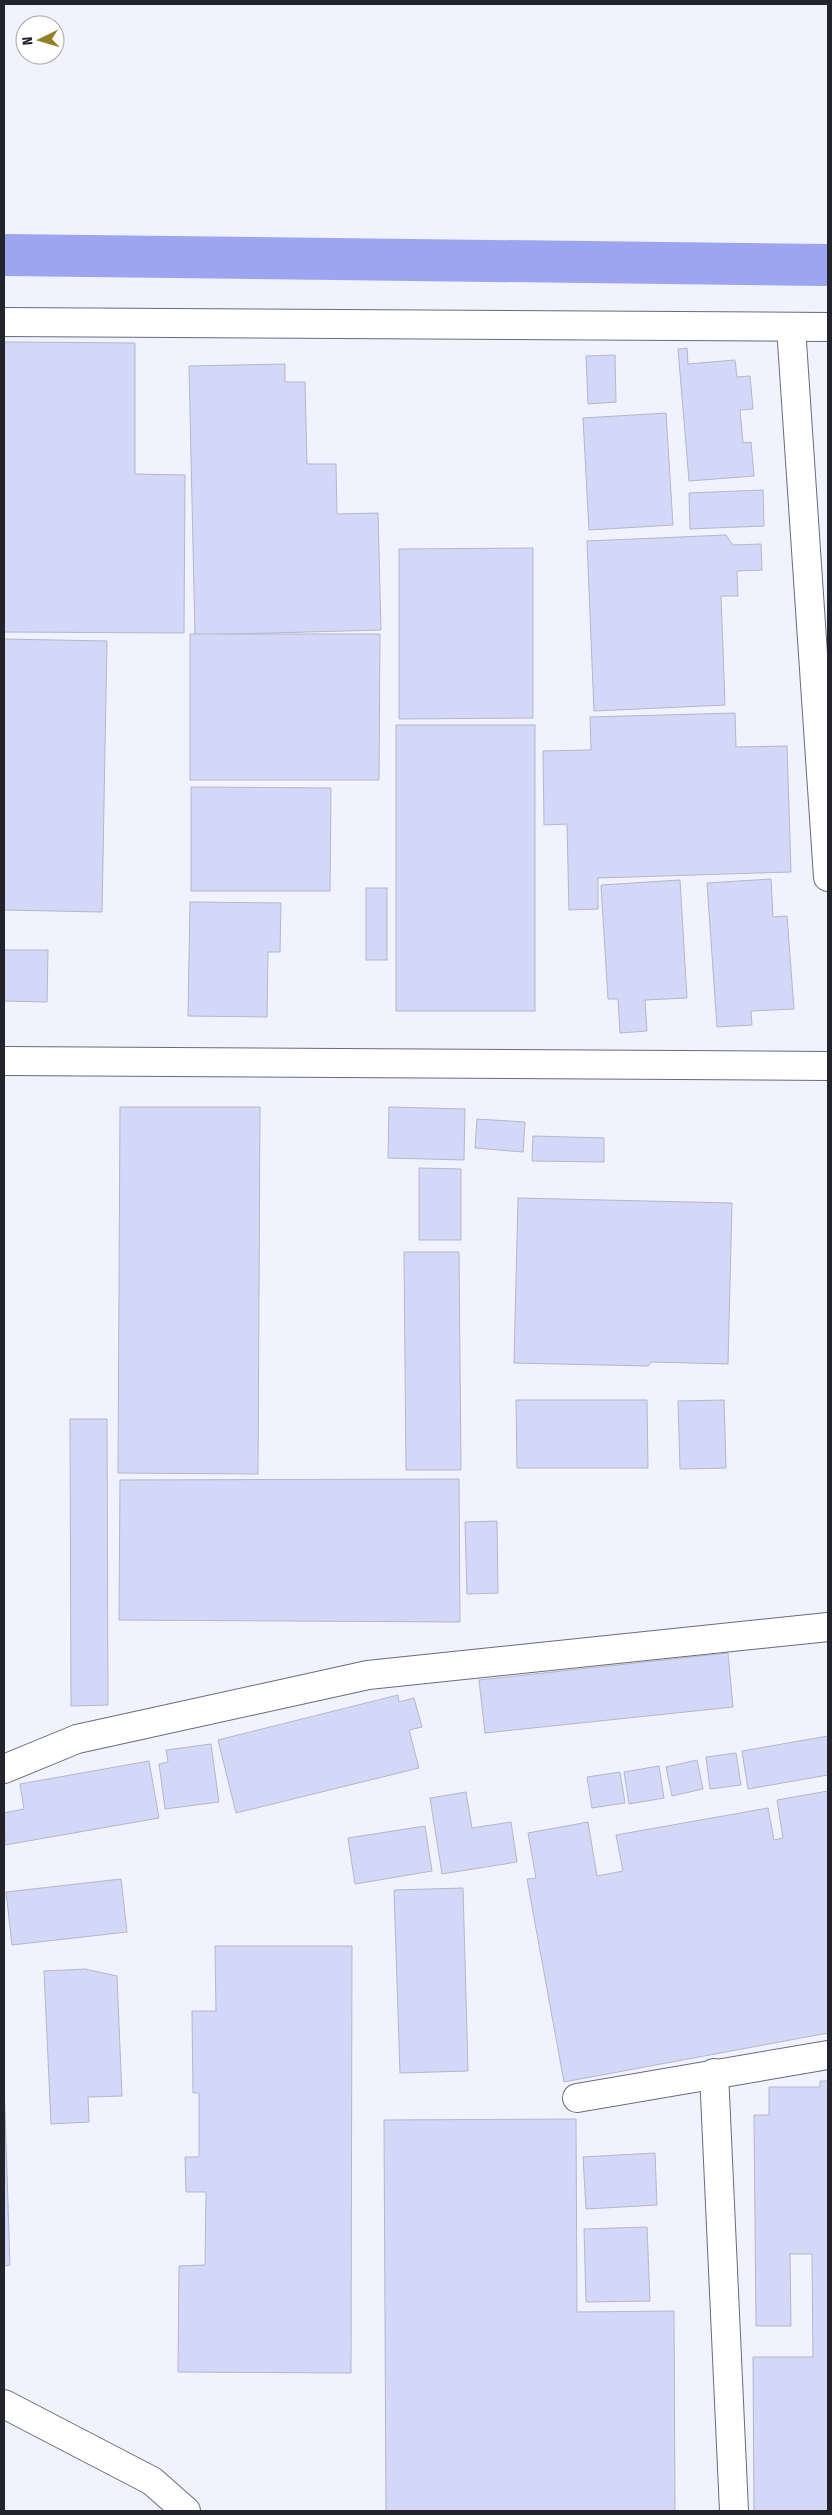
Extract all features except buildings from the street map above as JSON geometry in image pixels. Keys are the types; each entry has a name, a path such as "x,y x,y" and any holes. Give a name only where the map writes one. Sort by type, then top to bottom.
{"street":[{"path":"4,322 828,327"},
{"path":"791,327 828,877"},
{"path":"4,1061 828,1066"},
{"path":"4,1769 77,1740 368,1676 828,1627"},
{"path":"576,2098 828,2054"},
{"path":"714,2073 734,2511"},
{"path":"4,2404 152,2481 186,2511"}],"waterway":[{"path":"4,255 828,265"}]}
